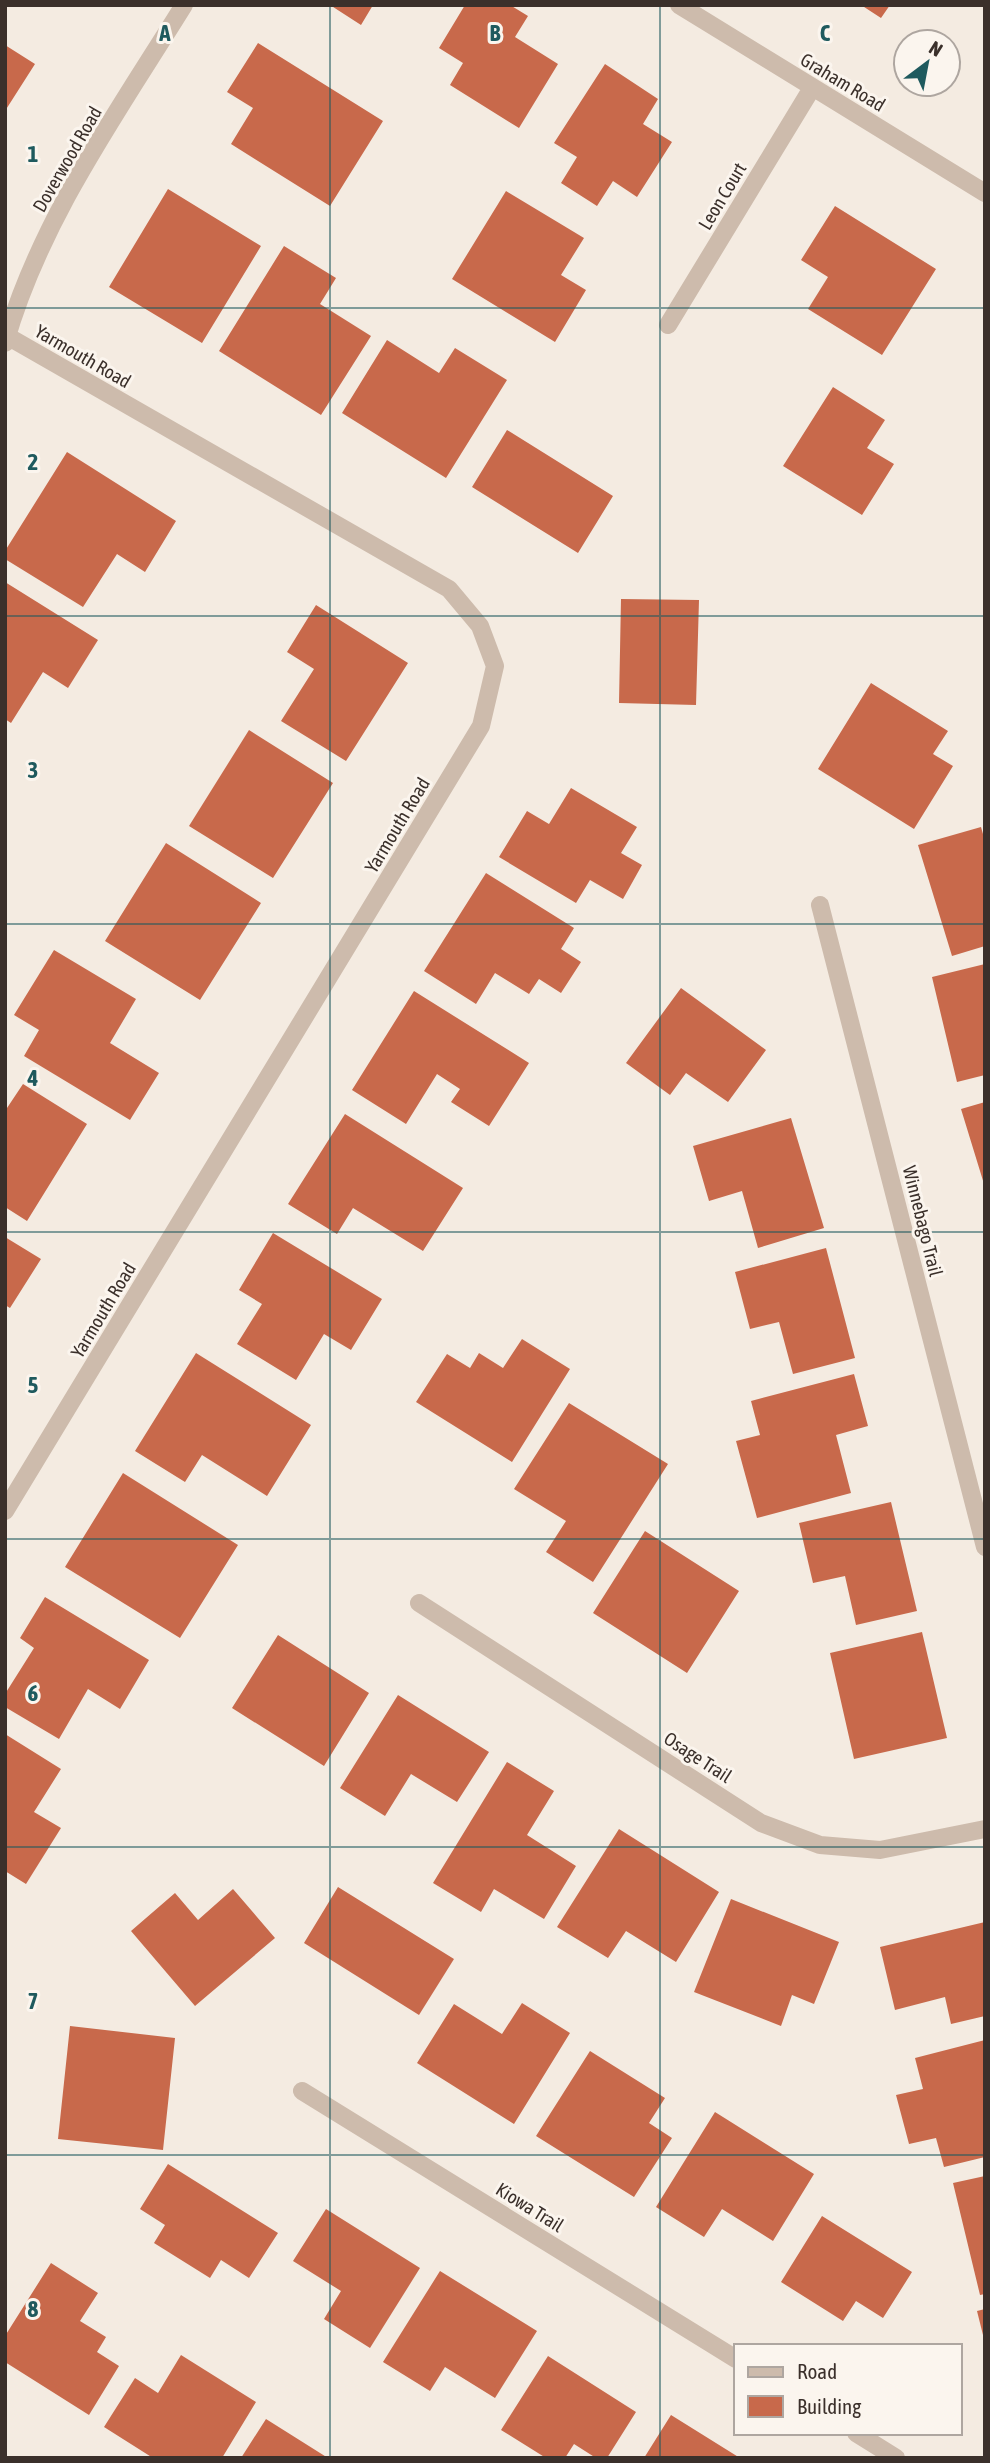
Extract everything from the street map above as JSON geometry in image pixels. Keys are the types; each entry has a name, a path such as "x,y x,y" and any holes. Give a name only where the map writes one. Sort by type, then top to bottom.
{"street":[{"name":"Doverwood Road","path":"6,340 34,262 68,194 184,5"},
{"name":"Graham Road","path":"679,5 985,193"},
{"name":"Leon Court","path":"668,325 812,88"},
{"name":"Yarmouth Road","path":"5,1511 481,726 495,666 480,626 449,589 6,340"},
{"name":"Winnebago Trail","path":"820,905 985,1547"},
{"name":"Osage Trail","path":"419,1603 761,1823 820,1845 880,1850 985,1829"},
{"name":"Kiowa Trail","path":"302,2091 734,2358"},
{"path":"859,2435 896,2458"}],"building":[{"path":"330,5 373,5 361,25"},
{"path":"465,5 510,5 528,16 515,37 558,64 519,128 450,85 463,63 439,48"},
{"path":"861,5 890,5 881,18"},
{"path":"258,43 383,121 330,206 231,144 253,108 227,92"},
{"path":"5,45 35,64 5,111"},
{"path":"605,64 658,99 643,124 672,142 637,197 613,181 597,206 561,183 577,157 554,143"},
{"path":"168,189 261,246 202,343 109,287"},
{"path":"506,191 584,238 561,275 586,290 555,342 452,279"},
{"path":"835,206 936,269 882,355 808,309 828,277 801,260"},
{"path":"284,246 336,278 320,304 371,336 321,415 219,351"},
{"path":"387,340 439,373 455,348 507,380 446,478 342,413"},
{"path":"833,387 885,420 867,448 894,464 862,515 783,466"},
{"path":"507,430 613,496 578,553 472,487"},
{"path":"67,452 176,521 145,572 117,554 83,607 5,559 5,551"},
{"path":"5,582 98,640 68,688 43,672 11,723 5,719"},
{"path":"621,599 699,600 696,705 619,703"},
{"path":"316,605 408,663 346,761 281,721 314,669 287,652"},
{"path":"871,683 948,731 933,754 953,766 914,829 818,769"},
{"path":"249,730 333,783 273,878 189,826"},
{"path":"571,788 637,827 621,853 642,865 623,899 590,880 576,903 499,857 527,811 549,824"},
{"path":"981,827 985,841 985,946 952,956 918,845"},
{"path":"166,843 261,903 200,1000 105,941"},
{"path":"486,873 574,928 561,949 581,962 561,993 539,979 529,994 495,973 476,1004 424,971"},
{"path":"54,950 136,999 110,1043 159,1073 130,1120 24,1056 39,1030 14,1015"},
{"path":"985,964 985,1075 957,1082 932,977"},
{"path":"681,988 766,1050 728,1102 686,1073 670,1095 626,1063"},
{"path":"414,991 529,1063 489,1126 451,1102 460,1089 437,1074 406,1124 352,1090"},
{"path":"23,1084 87,1124 27,1221 5,1207 5,1111"},
{"path":"985,1102 985,1184 984,1184 961,1109"},
{"path":"345,1114 463,1188 423,1251 353,1208 337,1234 288,1204"},
{"path":"791,1118 824,1228 758,1248 742,1191 709,1201 693,1146"},
{"path":"273,1233 382,1299 351,1350 324,1334 296,1380 237,1344 262,1304 239,1290"},
{"path":"5,1237 41,1259 10,1308 5,1305"},
{"path":"826,1248 855,1358 793,1374 779,1322 750,1329 735,1272"},
{"path":"522,1339 570,1369 512,1462 416,1402 447,1354 470,1368 479,1353 503,1368"},
{"path":"196,1353 311,1425 267,1496 202,1455 185,1482 135,1451"},
{"path":"854,1374 868,1426 836,1435 851,1493 757,1518 736,1441 760,1435 751,1401"},
{"path":"569,1403 668,1464 593,1582 546,1552 566,1521 514,1489"},
{"path":"123,1473 238,1545 180,1638 65,1567"},
{"path":"891,1502 917,1611 856,1625 845,1576 813,1583 799,1523"},
{"path":"645,1531 739,1591 687,1673 593,1613"},
{"path":"45,1597 149,1660 120,1709 88,1689 59,1739 5,1707 5,1694 34,1648 20,1638"},
{"path":"922,1632 947,1738 854,1759 830,1653"},
{"path":"278,1635 369,1693 324,1766 232,1708"},
{"path":"398,1695 489,1752 457,1802 411,1774 385,1816 340,1788"},
{"path":"5,1734 61,1769 34,1812 61,1828 26,1884 5,1871"},
{"path":"507,1762 554,1791 527,1835 576,1866 544,1919 494,1889 481,1912 433,1883"},
{"path":"619,1829 719,1892 676,1962 626,1931 608,1958 557,1927"},
{"path":"338,1887 454,1959 419,2015 304,1943"},
{"path":"233,1889 275,1938 195,2006 131,1931 175,1893 198,1920"},
{"path":"731,1899 839,1942 814,2004 792,1995 781,2026 694,1992"},
{"path":"985,1922 985,2016 951,2024 945,1997 895,2010 880,1947"},
{"path":"522,2003 570,2033 514,2124 417,2063 454,2004 502,2034"},
{"path":"70,2026 175,2038 163,2150 58,2139"},
{"path":"985,2040 985,2157 944,2167 936,2138 909,2144 896,2095 923,2089 915,2058"},
{"path":"590,2051 665,2098 649,2123 672,2138 634,2197 536,2136"},
{"path":"715,2112 814,2174 773,2241 722,2209 704,2237 656,2207"},
{"path":"168,2164 278,2233 249,2278 221,2260 210,2278 154,2243 165,2225 140,2209"},
{"path":"985,2176 985,2294 980,2295 953,2183"},
{"path":"326,2209 420,2268 370,2348 324,2319 341,2291 293,2261"},
{"path":"822,2216 912,2272 883,2318 856,2301 843,2321 781,2282"},
{"path":"51,2263 98,2293 80,2321 106,2337 97,2352 119,2366 89,2415 5,2362 5,2336"},
{"path":"440,2271 537,2331 495,2398 445,2367 430,2391 383,2362"},
{"path":"985,2309 985,2338 984,2339 977,2311"},
{"path":"181,2355 256,2402 222,2458 153,2458 104,2427 135,2378 158,2393"},
{"path":"548,2356 636,2412 607,2458 596,2458 574,2444 565,2458 546,2458 501,2430"},
{"path":"671,2415 740,2458 644,2458"},
{"path":"266,2419 328,2458 241,2458"}]}
